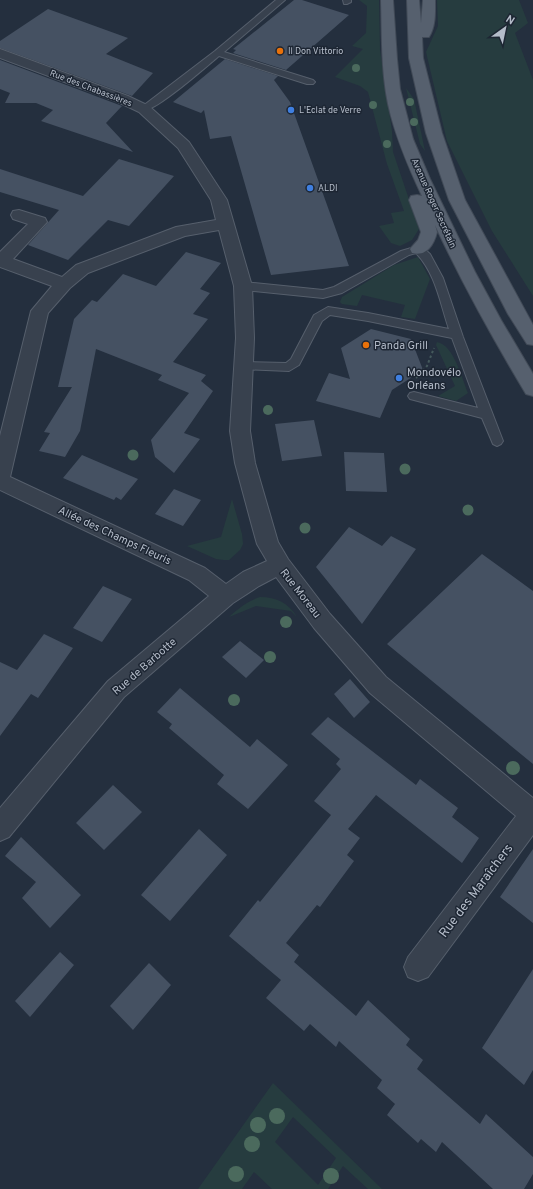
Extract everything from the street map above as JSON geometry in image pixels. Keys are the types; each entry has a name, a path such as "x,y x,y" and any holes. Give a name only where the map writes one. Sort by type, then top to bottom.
{"main road":[{"name":"Avenue Roger Secrétain","path":"387,0 391,79 399,118 414,161 453,246 533,390"},
{"path":"413,0 416,58 434,133 457,200 517,314 533,339"},
{"path":"416,58 428,22 429,0"},
{"path":"399,118 401,158 429,232 426,242 418,248"},
{"path":"517,314 533,329"}],"street":[{"name":"Rue des Chabassières","path":"0,53 105,92 144,109 171,130 184,145 219,200 243,286"},
{"path":"20,215 39,222 1,261 64,284"},
{"path":"0,477 40,311 64,284 82,269 182,232 225,224"},
{"name":"Rue Moreau","path":"243,286 245,338 240,431 245,463 268,544 280,565 322,621 378,685 533,814"},
{"name":"Allée des Champs Fleuris","path":"0,481 197,574 226,596"},
{"name":"Rue de Barbotte","path":"0,828 116,689 226,596 251,579 280,565"},
{"name":"Rue des Maraîchers","path":"418,967 533,814"}],"lane":[{"path":"144,109 156,102 218,53 281,0"},
{"path":"218,53 310,82"},
{"path":"243,286 323,294 338,290 405,253 418,248 424,254 442,286 456,335 497,441"},
{"path":"323,294 328,311"},
{"path":"243,366 289,367 295,362 318,318 328,311 368,317 456,335"},
{"path":"414,396 487,415"}],"path":[{"path":"414,396 416,377 427,366 434,349"}],"green space":[{"path":"359,0 379,0 380,50 392,131 393,152 419,229 412,240 400,246 391,243 379,226 394,223 391,213 404,211 387,164 368,92 360,86 335,77 363,49 352,46 366,33 367,6"},
{"path":"437,0 519,0 528,23 515,33 533,80 533,296 492,231 447,141 426,52 438,26"},
{"path":"406,88 414,99 425,151 420,144"},
{"path":"418,257 430,279 415,319 401,317 405,305 362,295 357,306 342,304 340,302 342,297 394,265"},
{"path":"437,342 443,344 453,356 468,393 456,401 438,396 455,386 436,345"},
{"path":"232,499 242,534 243,544 240,550 229,560 224,560 216,559 187,546 221,537"},
{"path":"260,597 272,598 282,602 294,612 297,617 291,611 256,606 229,617 244,605"},
{"path":"273,1083 382,1189 368,1189 343,1166 328,1189 272,1189 254,1172 242,1189 198,1189","holes":["293,1117 336,1158 318,1185 275,1142"]}],"building":[{"path":"294,0 302,0 349,15 286,70 233,53 236,50 233,49"},
{"path":"48,9 128,38 106,54 153,73 132,96 0,48 0,41"},
{"path":"225,59 278,76 274,80 290,102 349,266 271,275 231,136 210,139 204,110 201,113 173,102"},
{"path":"0,60 122,106 106,123 133,152 41,121 53,110 36,103 5,103 10,93 0,89"},
{"path":"119,159 174,176 129,226 108,220 68,260 28,245 59,210 0,192 0,169 83,196"},
{"path":"186,252 221,263 200,289 210,293 193,314 208,319 173,362 206,375 201,381 213,391 184,433 200,439 174,473 155,457 151,440 189,393 158,380 162,375 96,349 80,431 65,457 39,451 50,433 44,432 72,387 58,387 74,319 92,300 97,302 123,274 156,286"},
{"path":"371,329 411,339 423,370 392,390 380,418 316,401 329,373 350,379 341,348"},
{"path":"314,420 322,456 282,461 275,424"},
{"path":"344,452 384,453 387,492 346,491"},
{"path":"82,455 138,479 121,500 116,497 114,500 63,478"},
{"path":"174,489 201,500 183,526 155,514"},
{"path":"349,527 382,546 391,536 416,549 362,624 316,567"},
{"path":"482,554 533,591 533,764 387,644"},
{"path":"103,586 132,599 102,642 73,628"},
{"path":"44,634 73,648 38,698 31,694 0,736 0,662 17,670"},
{"path":"240,641 264,660 246,678 222,657"},
{"path":"350,679 370,702 354,718 334,694"},
{"path":"180,688 250,747 257,739 288,765 248,809 217,784 224,775 169,728 172,724 157,712"},
{"path":"328,717 416,785 420,779 458,808 452,817 479,838 462,863 376,795 348,829 360,838 347,855 354,861 320,907 317,905 286,943 299,955 294,962 356,1016 368,1000 410,1039 406,1045 423,1060 417,1069 480,1124 486,1114 533,1157 533,1174 524,1189 493,1189 442,1142 436,1152 421,1139 418,1143 387,1115 395,1104 377,1088 382,1080 339,1041 336,1047 310,1024 304,1031 266,998 281,980 229,936 258,900 260,902 331,815 314,801 341,769 336,764 340,759 311,734"},
{"path":"113,785 142,812 104,850 76,823"},
{"path":"199,829 227,855 170,921 141,895"},
{"path":"21,837 81,895 50,928 22,898 36,882 5,856"},
{"path":"533,849 533,923 500,897"},
{"path":"60,952 74,965 30,1017 15,1001"},
{"path":"149,963 171,985 133,1030 110,1006"},
{"path":"533,969 533,1070 524,1085 482,1048"}],"place":[{"name":"Il Don Vittorio","path":"280,51"},
{"name":"L'Eclat de Verre","path":"291,110"},
{"name":"ALDI","path":"310,188"},
{"name":"Panda Grill","path":"366,345"},
{"name":"Mondovélo Orléans","path":"399,378"}]}
